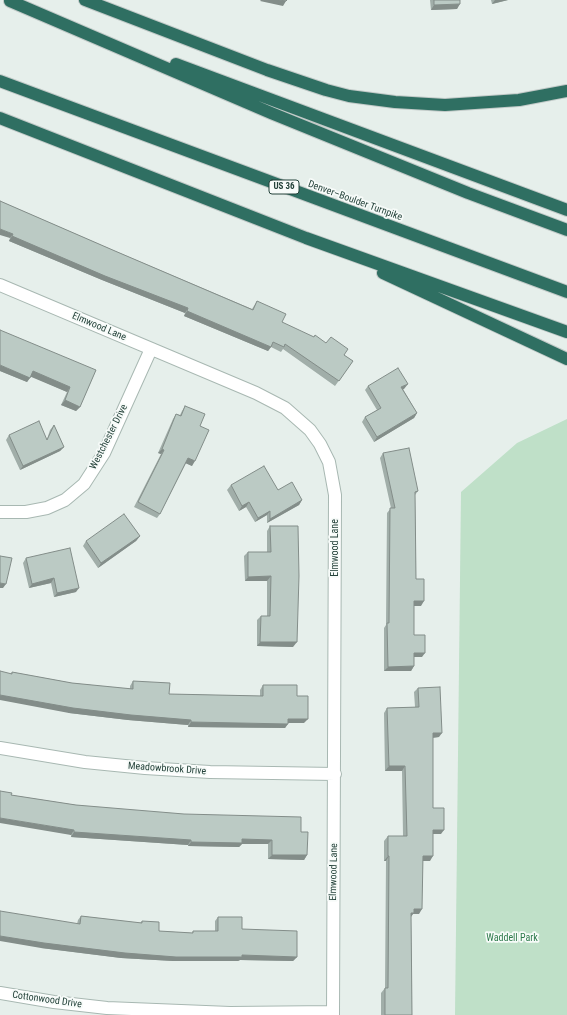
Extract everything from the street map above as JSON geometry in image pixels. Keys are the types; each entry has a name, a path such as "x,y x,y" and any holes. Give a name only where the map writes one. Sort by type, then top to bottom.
{"highway":[{"path":"85,0 267,70 326,90 349,96 395,102 445,105 519,100 567,91"},
{"path":"8,1 567,210"},
{"path":"8,1 271,113 468,193 567,230"},
{"name":"Denver–Boulder Turnpike","path":"0,81 567,292"},
{"path":"0,118 306,238 567,332"},
{"path":"306,238 567,359"}],"street":[{"name":"Elmwood Lane","path":"0,285 256,393 285,408 310,430 320,444 329,462 335,495 333,1014"},
{"name":"Westchester Drive","path":"0,512 26,512 47,508 66,500 84,484 104,452 151,349"},
{"name":"Meadowbrook Drive","path":"0,748 84,762 145,768 210,772 335,774"},
{"name":"Cottonwood Drive","path":"0,993 54,1002 106,1008 230,1013 333,1014"}],"green space":[{"name":"Waddell Park","path":"567,419 567,1015 455,1015 461,492 517,443"}],"building":[{"path":"434,0 460,0 460,4 434,5"},
{"path":"0,201 253,310 257,301 286,314 282,322 314,337 315,335 326,343 331,337 348,349 344,355 353,361 339,381 285,344 284,347 273,342 271,347 187,311 188,308 105,276 12,236 13,234 0,229"},
{"path":"0,330 96,370 80,407 65,400 70,387 33,371 30,378 0,365"},
{"path":"398,368 408,384 401,387 417,413 377,437 365,417 381,408 368,386"},
{"path":"185,406 205,414 200,426 209,430 195,461 188,458 160,514 138,502 164,450 162,449 176,414 181,416"},
{"path":"39,421 47,440 54,425 64,447 23,466 9,435"},
{"path":"409,448 418,491 415,492 416,579 424,579 424,601 414,601 414,635 425,635 425,653 414,653 414,666 388,667 387,623 389,623 390,508 395,508 383,453"},
{"path":"264,466 278,490 292,482 302,500 270,519 270,511 258,518 249,502 242,506 231,485"},
{"path":"124,514 140,536 101,563 86,541"},
{"path":"270,526 298,526 299,576 297,642 260,642 261,616 270,616 271,576 248,577 248,552 271,552"},
{"path":"70,548 79,588 57,593 54,578 32,584 26,558"},
{"path":"0,556 12,558 6,584 0,583"},
{"path":"0,671 72,683 133,689 133,681 170,683 169,694 263,696 263,685 297,685 297,696 308,696 308,719 288,719 288,724 191,722 191,720 73,708 0,695"},
{"path":"440,687 442,733 433,733 433,808 444,808 444,830 433,830 433,856 423,856 422,909 414,909 414,913 411,913 412,1015 385,1015 385,988 388,988 388,836 407,836 405,766 389,766 387,708 419,707 418,688"},
{"path":"0,791 12,793 11,795 76,805 184,814 301,817 301,832 308,832 307,855 272,855 272,840 242,839 242,843 191,842 191,840 74,832 74,830 0,818"},
{"path":"0,911 80,924 81,916 142,923 142,921 159,922 159,931 193,933 193,931 218,931 218,917 242,917 242,929 297,931 297,957 242,955 242,957 176,957 125,953 44,943 0,936"}]}
